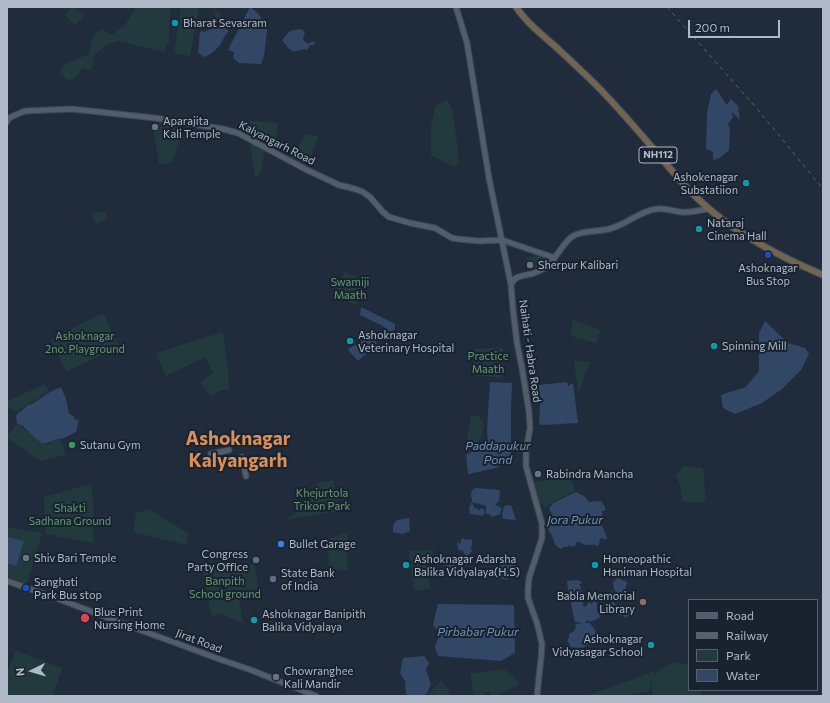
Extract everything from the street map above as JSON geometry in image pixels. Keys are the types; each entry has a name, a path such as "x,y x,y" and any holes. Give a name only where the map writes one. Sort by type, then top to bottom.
{"highway":[{"name":"NH112","path":"516,7 533,27 578,67 610,100 677,177 709,209 727,223 755,241 823,275"}],"main road":[{"name":"Naihati - Habra Road","path":"456,7 467,43 489,178 511,285 517,343 529,412 530,428 526,451 526,466 542,524 542,538 529,578 528,589 528,598 537,623 542,644 537,696"},
{"name":"Kalyangarh Road","path":"7,122 13,116 25,112 72,109 155,118 223,128 238,133 305,169 339,185 363,192 389,217 430,227 452,238 480,241 502,240"},
{"path":"694,212 698,208 699,200"},
{"path":"511,285 516,278 538,272 549,264 574,235 588,231 609,229 650,210 660,208 681,212 694,212 709,209"},
{"path":"502,240 555,258"},
{"path":"211,454 229,450"},
{"path":"242,457 246,476"},
{"name":"Jirat Road","path":"7,581 176,642 219,660 251,670 316,696"}],"green space":[{"path":"72,7 84,16 75,26 65,15"},
{"path":"136,7 171,7 169,40 164,52 119,41 106,45 95,55 91,70 83,68 78,75 69,81 59,74 65,64 89,54 93,36 102,29 112,35 125,25"},
{"path":"181,7 199,7 190,56 174,53"},
{"path":"214,9 223,17 222,21 218,19 213,27 205,29 204,26 210,25 211,17 215,18"},
{"path":"447,100 452,109 457,142 459,163 454,167 431,155 431,125 436,105"},
{"path":"239,120 278,123 274,153 265,148 260,174 255,178 249,139 238,133"},
{"path":"157,122 157,127 159,127 159,123 178,126 178,130 182,131 172,163 159,164 152,123"},
{"path":"304,134 318,136 305,169 288,160 304,139"},
{"path":"105,212 107,218 96,224 91,213"},
{"path":"538,254 551,258 542,265 530,270 526,267 527,258"},
{"name":"Swamiji Maath","path":"345,272 366,282 356,305 333,295"},
{"name":"Ashoknagar 2no. Playground","path":"103,313 119,346 66,372 51,339"},
{"path":"572,320 601,330 596,343 571,336"},
{"path":"223,332 229,389 220,391 210,396 200,382 213,373 205,357 166,376 156,353"},
{"name":"Practice Maath","path":"503,348 502,378 473,375 474,349"},
{"path":"574,360 590,362 578,394"},
{"path":"45,384 49,391 16,412 7,406 8,401"},
{"path":"471,416 479,416 484,423 482,435 478,442 466,444"},
{"path":"17,424 47,445 58,439 61,440 66,455 40,461 7,438"},
{"path":"683,466 703,468 706,501 699,503 682,501 680,485 676,476"},
{"path":"570,475 575,491 552,502 545,508 539,501 534,482"},
{"name":"Khejurtola Trikon Park","path":"333,480 339,511 285,520 297,512 318,483"},
{"name":"Shakti Sadhana Ground","path":"91,484 94,513 93,543 45,534 44,497"},
{"path":"149,509 188,533 186,545 133,532 136,513"},
{"path":"7,527 42,533 26,588 7,581"},
{"path":"347,533 347,570 329,571 328,539"},
{"path":"433,550 432,562 428,563 425,574 429,578 430,589 414,591 409,551"},
{"name":"Banpith School ground","path":"254,564 260,596 239,600 243,623 218,613 212,618 203,572"},
{"path":"16,651 62,668 53,696 7,696 7,672"},
{"path":"681,663 688,666 688,691 702,691 701,696 653,696 652,681 649,691 626,696 586,696 655,671 654,677 667,665"},
{"path":"504,669 520,684 496,696 492,696 489,691 481,696 475,696 472,688 471,672 480,673"},
{"path":"442,680 451,696 426,696"}],"water":[{"path":"250,7 259,14 264,24 268,23 264,56 261,64 239,63 233,58 234,52 228,50"},
{"path":"218,22 229,31 218,47 205,57 198,52 200,33 201,31 204,32 213,28"},
{"path":"301,29 305,32 303,38 304,41 308,44 314,42 315,44 310,45 307,50 304,49 293,52 282,40 290,31"},
{"path":"716,89 727,105 731,99 738,106 740,120 732,112 733,117 728,124 730,130 729,150 719,158 713,160 713,152 706,149 707,113 711,94"},
{"path":"361,307 395,324 395,329 390,333 383,326 360,315"},
{"path":"765,321 788,343 805,348 809,354 801,370 782,389 762,403 735,414 723,408 721,395 746,387 759,371 759,333"},
{"path":"369,336 372,337 377,343 358,361 348,350"},
{"name":"Paddapukur Pond","path":"490,382 512,383 511,462 496,468 468,474 466,455 488,444 487,430"},
{"path":"567,382 568,386 573,383 578,423 539,424 540,404 542,402 538,389 539,385"},
{"path":"61,387 66,399 69,414 74,416 74,419 79,420 76,432 64,438 42,443 24,427 17,424 16,416 28,405"},
{"path":"475,488 500,490 499,501 495,505 502,508 500,514 492,517 489,514 486,514 486,506 472,502 474,507 479,510 483,508 485,513 483,516 470,514 469,508 472,501 471,492"},
{"name":"Jora Pukur","path":"576,492 584,496 589,502 601,501 605,507 605,511 602,511 602,526 607,539 600,538 599,545 596,546 595,544 587,545 576,542 576,545 573,547 569,545 567,547 563,547 562,549 556,545 548,529 550,527 552,514 549,509 553,503"},
{"path":"511,505 516,520 503,519 502,514 504,506"},
{"path":"409,518 410,531 402,534 393,532 393,525 397,520"},
{"path":"7,537 24,541 16,566 7,563"},
{"path":"463,538 466,540 472,540 472,546 470,547 472,551 468,556 465,555 463,551 458,550 457,542 460,544 460,541"},
{"path":"507,554 516,567 507,580 499,578 501,556"},
{"path":"449,557 450,559 454,560 458,557 457,561 460,563 459,566 457,566 458,569 449,568 449,570 445,568 444,563"},
{"path":"618,578 627,582 625,590 623,591 624,595 622,602 611,600 611,591 614,593 616,591 614,590 613,582"},
{"path":"577,580 582,582 579,585 581,587 580,591 584,593 582,596 584,600 583,606 585,607 589,602 592,604 593,601 597,601 597,612 600,614 600,617 595,620 589,622 586,620 586,623 590,623 596,632 593,644 589,646 588,644 583,648 570,647 567,640 569,638 569,634 574,631 576,627 575,624 583,623 575,622 571,604 572,601 569,598 567,581"},
{"path":"613,601 619,606 622,605 625,607 630,605 634,608 633,617 628,616 626,618 623,615 612,615 605,612 604,610 609,603"},
{"name":"Pirbabar Pukur","path":"438,604 514,605 515,653 501,661 438,656 435,647 440,633 433,625"},
{"path":"424,656 429,663 426,669 431,685 427,693 422,696 406,694 405,681 400,673 403,658"}],"railway":[{"path":"667,7 759,111 823,189"}],"place":[{"name":"Bharat Sevasram","path":"175,23"},
{"name":"Aparajita Kali Temple","path":"155,127"},
{"name":"Ashokenagar Substatiion","path":"746,183"},
{"name":"Nataraj Cinema Hall","path":"699,229"},
{"name":"Ashoknagar Bus Stop","path":"768,255"},
{"name":"Sherpur Kalibari","path":"530,265"},
{"name":"Ashoknagar Veterinary Hospital","path":"350,341"},
{"name":"Spinning Mill","path":"714,346"},
{"name":"Sutanu Gym","path":"72,445"},
{"name":"Rabindra Mancha","path":"538,474"},
{"name":"Bullet Garage","path":"281,544"},
{"name":"Shiv Bari Temple","path":"26,558"},
{"name":"Congress Party Office","path":"256,560"},
{"name":"Ashoknagar Adarsha Balika Vidyalaya(H.S)","path":"406,565"},
{"name":"Homeopathic Haniman Hospital","path":"595,565"},
{"name":"State Bank of India","path":"273,579"},
{"name":"Sanghati Park Bus stop","path":"26,588"},
{"name":"Babla Memorial Library","path":"643,602"},
{"name":"Blue Print Nursing Home","path":"85,618"},
{"name":"Ashoknagar Banipith Balika Vidyalaya","path":"254,620"},
{"name":"Ashoknagar Vidyasagar School","path":"651,645"},
{"name":"Chowranghee Kali Mandir","path":"276,677"}],"district":[{"name":"Ashoknagar Kalyangarh","path":"238,450"}]}
